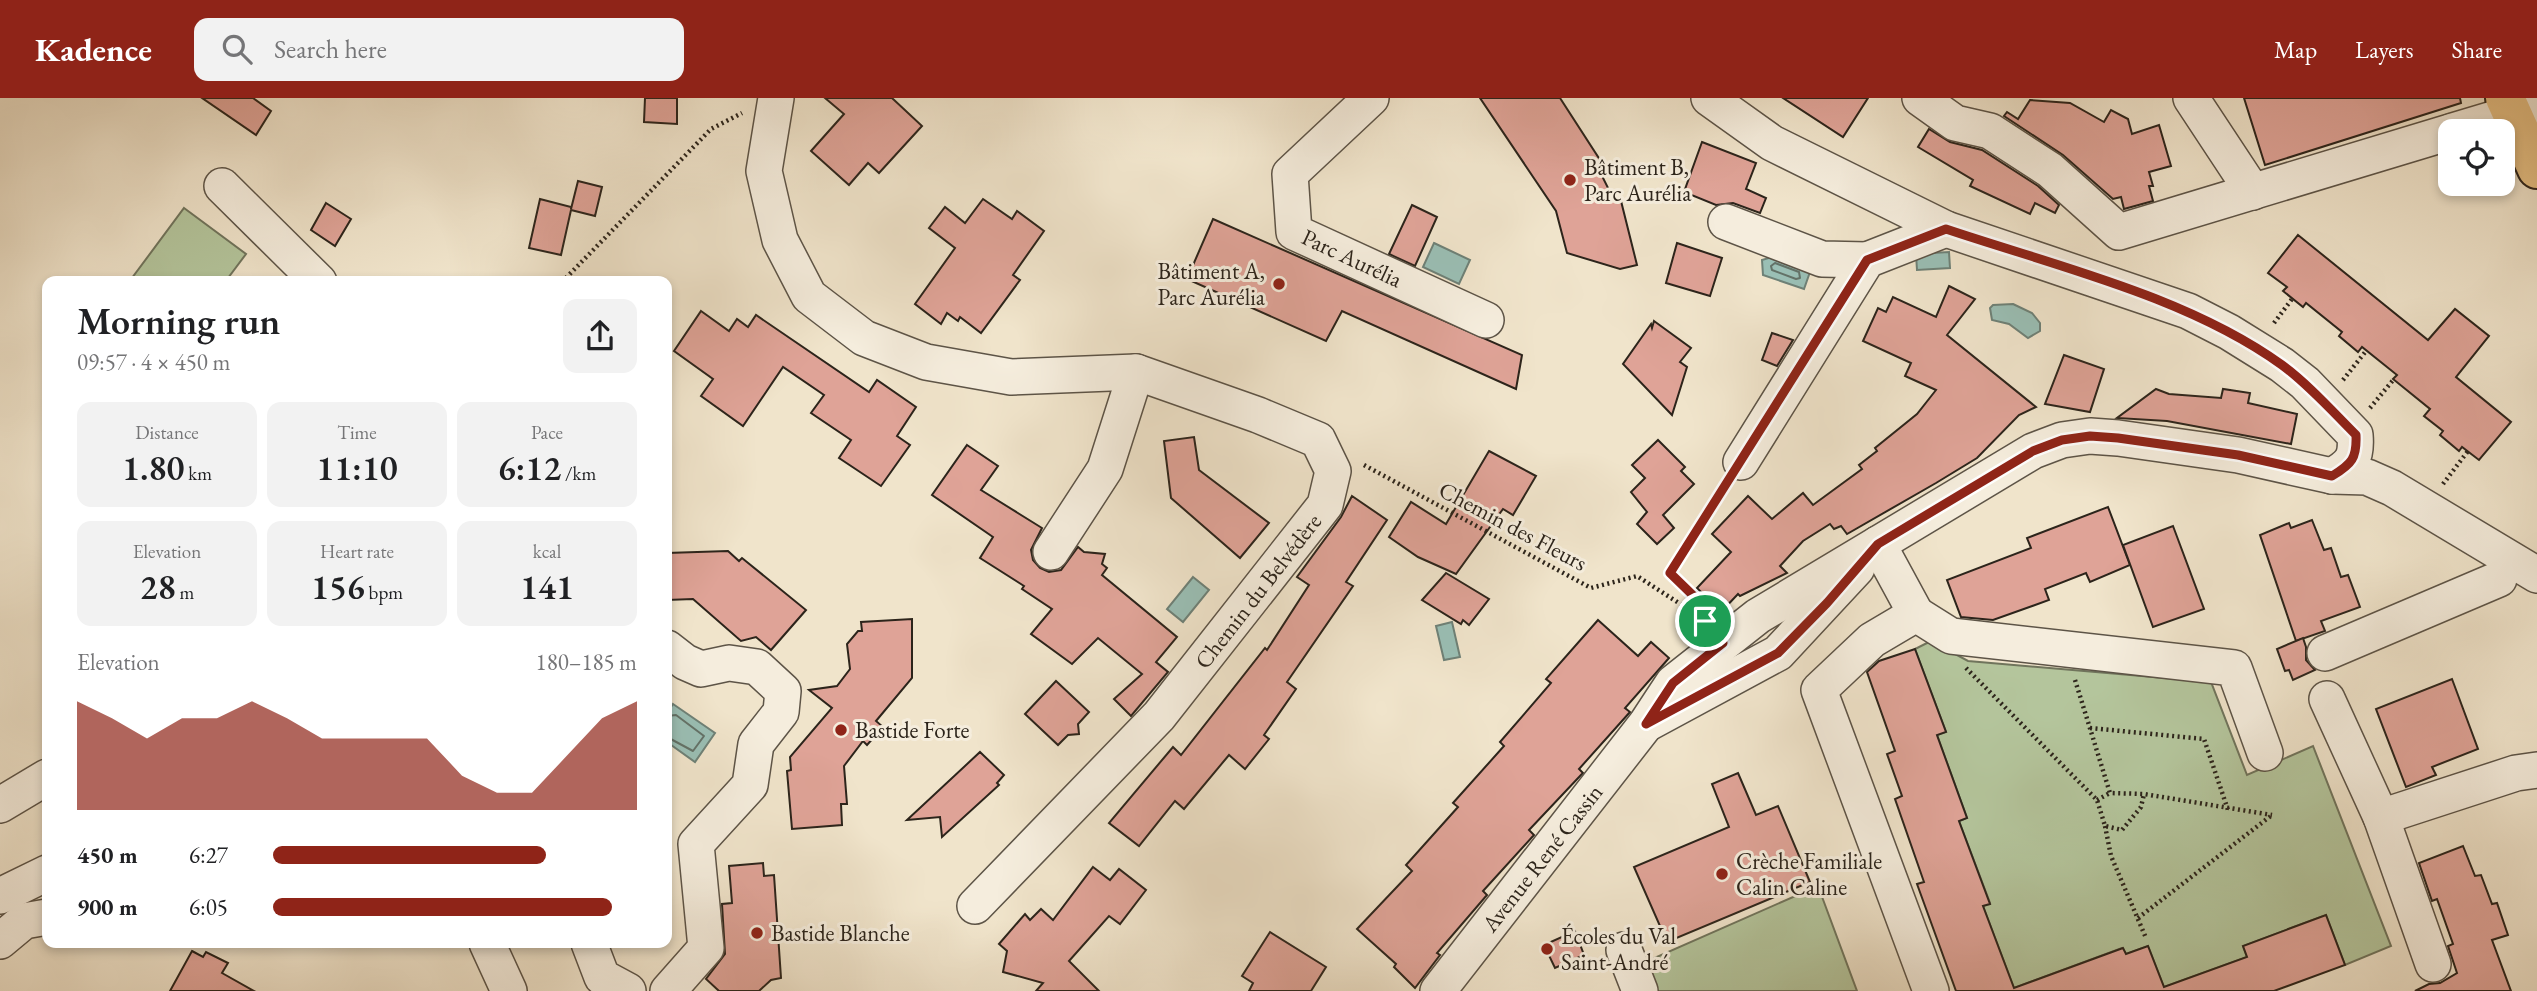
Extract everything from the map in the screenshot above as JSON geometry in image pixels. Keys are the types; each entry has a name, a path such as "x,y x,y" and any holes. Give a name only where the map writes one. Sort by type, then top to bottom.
{"main road":[{"path":"2523,107 2537,169"}],"street":[{"name":"Parc Aurélia","path":"1371,98 1290,174 1293,232 1486,320"},
{"path":"1709,98 1772,143 1946,229 2188,312 2229,332 2347,411 2438,502 2537,575"},
{"path":"1920,98 1955,123 1990,131 2050,170 2119,232 2438,136"},
{"path":"2191,98 2253,192"},
{"path":"761,104 764,171 780,240 809,296 864,338 926,362 1011,377 1136,372 1258,415 1318,440"},
{"path":"2488,119 2523,107"},
{"path":"222,186 313,276"},
{"path":"1726,222 1822,259 1867,260 1946,229"},
{"path":"1741,462 1867,260"},
{"path":"1051,552 1105,469 1136,372"},
{"path":"2332,476 2336,427 2347,411"},
{"name":"Avenue René Cassin","path":"1438,991 1646,724 1673,683 1714,632 1758,616 2033,451 2062,440 2090,436 2118,438 2238,455 2332,476"},
{"name":"Chemin du Belvédère","path":"975,906 1159,716 1325,505 1333,471 1318,440"},
{"path":"2332,476 2367,477 2438,502"},
{"path":"2332,476 2537,600"},
{"path":"1878,544 1916,614 1951,636 2234,668 2265,753"},
{"name":"Avenue René Cassin","path":"1646,724 1778,653 1827,603 1878,544"},
{"path":"2325,653 2499,579"},
{"path":"1916,614 1872,640 1819,690 1931,991"},
{"path":"668,991 706,948 696,844 750,785 756,744 781,712 783,691 757,667 729,663 701,669 685,662 672,652"},
{"path":"2327,699 2381,817 2433,964"},
{"path":"2381,817 2516,774 2537,770"},
{"path":"0,804 42,780"},
{"path":"0,896 42,875"},
{"path":"0,941 24,921 42,918"},
{"path":"489,948 509,991"},
{"path":"591,948 602,977 628,991"},
{"path":"1624,950 1640,991"}],"path":[{"path":"568,276 711,129 761,104"},
{"path":"2270,328 2292,299"},
{"path":"2347,411 2366,351"},
{"path":"2347,411 2394,379"},
{"name":"Chemin des Fleurs","path":"1318,440 1591,588 1637,576 1714,632"},
{"path":"2438,502 2468,451"},
{"path":"1714,632 1706,608 1670,573 1741,462"},
{"path":"1951,636 1969,673 2096,800 2111,856 2146,938"},
{"path":"2065,649 2110,793"},
{"path":"2090,728 2204,739 2228,810"},
{"path":"2096,800 2110,793 2144,794 2228,810 2272,815 2138,918"},
{"path":"2105,826 2122,830 2141,807 2144,794"}],"green space":[{"path":"184,208 246,254 230,276 133,276"},
{"path":"1931,641 1968,661 2211,682 2247,775 2313,746 2391,946 2345,965 2326,915 2243,946 2247,957 2164,987 2148,946 2126,954 2122,948 2014,988 1983,906 1990,903 1959,821 1967,818 1937,735 1946,732 1915,649"},
{"path":"1818,886 1857,991 1655,991 1643,963"}],"water":[{"path":"1434,243 1470,260 1459,284 1423,267"},
{"path":"1949,252 1950,268 1917,270 1916,254"},
{"path":"1771,254 1811,269 1804,289 1763,275 1762,260 1769,258"},
{"path":"2013,304 2032,313 2040,323 2040,331 2028,338 2009,324 1992,320 1990,308 1993,305"},
{"path":"1193,577 1209,590 1183,622 1167,609"},
{"path":"1452,622 1460,657 1444,660 1436,626"},
{"path":"672,706 715,733 695,762 672,746"}],"building":[{"path":"202,98 253,98 271,111 256,135"},
{"path":"645,98 677,98 677,124 644,122"},
{"path":"825,98 892,98 922,126 879,173 868,163 849,185 811,151 844,114"},
{"name":"Bâtiment B, Parc Aurélia","path":"1480,98 1560,98 1602,163 1597,166 1615,202 1621,201 1637,265 1620,269 1567,253 1556,211"},
{"path":"1783,98 1868,98 1843,137"},
{"path":"2244,98 2460,98 2461,103 2265,165"},
{"path":"2030,100 2070,103 2104,122 2111,110 2128,119 2132,134 2159,125 2171,166 2149,172 2153,201 2124,209 2121,197 2113,199 2063,155 2004,116 2007,112 2018,119"},
{"path":"1929,129 1950,142 1982,150 2038,186 2059,205 2055,213 2035,203 2030,214 1970,186 1973,180 1918,147"},
{"path":"1702,142 1756,163 1746,189 1766,198 1760,213 1733,203 1716,205 1684,192"},
{"path":"578,181 602,187 595,216 571,210 561,255 529,248 540,199 571,209"},
{"path":"983,199 1012,219 1017,211 1044,231 1013,275 1020,280 981,333 960,317 958,321 947,313 941,324 915,304 955,248 929,228 945,207 965,223"},
{"path":"326,203 351,219 335,246 311,230"},
{"path":"1412,205 1437,217 1415,266 1389,254"},
{"name":"Bâtiment A, Parc Aurélia","path":"1213,219 1522,355 1516,389 1342,311 1326,341 1187,279"},
{"path":"2298,235 2428,340 2455,309 2489,336 2456,377 2511,422 2479,460 2462,447 2459,451 2440,435 2443,431 2424,416 2430,409 2393,379 2397,375 2362,347 2358,352 2339,336 2342,332 2306,303 2303,307 2283,291 2287,287 2268,273"},
{"path":"1677,243 1722,258 1710,296 1666,283"},
{"path":"1949,286 1975,299 1947,335 2036,407 2019,415 1977,458 1936,483 1847,534 1841,526 1834,529 1830,524 1803,541 1780,566 1787,573 1740,596 1738,594 1721,612 1697,588 1731,552 1712,534 1748,496 1772,519 1803,493 1813,505 1862,469 1859,465 1877,451 1875,448 1917,414 1936,390 1905,376 1911,363 1863,341 1878,308 1886,312 1893,297 1936,317"},
{"path":"701,311 729,331 737,319 748,327 756,315 869,392 877,380 916,407 897,436 910,445 881,486 839,458 851,440 811,413 824,395 783,367 743,426 701,396 713,379 674,351"},
{"path":"1654,321 1691,348 1680,362 1687,367 1672,415 1623,364 1651,324 1652,328"},
{"path":"1772,333 1793,340 1777,366 1762,360"},
{"path":"2064,355 2104,369 2090,412 2045,404"},
{"path":"2156,389 2169,394 2221,398 2223,389 2250,393 2248,403 2297,414 2291,444 2167,421 2117,418"},
{"path":"1194,437 1199,470 1269,523 1240,558 1171,498 1164,441"},
{"path":"1658,440 1685,467 1681,471 1694,484 1663,515 1674,528 1657,544 1637,524 1647,512 1631,492 1645,478 1632,465"},
{"path":"967,445 998,466 981,490 1042,528 1031,550 1033,560 1040,568 1049,572 1061,570 1078,547 1084,552 1105,554 1102,564 1107,568 1102,575 1177,637 1156,662 1168,672 1131,716 1114,699 1142,674 1098,638 1072,664 1031,634 1052,609 1022,589 1024,586 980,558 993,537 932,495"},
{"path":"1489,451 1536,476 1513,515 1503,509 1456,574 1418,557 1389,537 1411,502 1446,524"},
{"path":"1352,496 1387,520 1346,582 1353,586 1287,682 1296,689 1264,735 1269,739 1245,769 1229,755 1184,809 1175,801 1139,846 1109,823 1173,747 1181,755 1265,648 1267,650 1309,585 1297,577 1341,517"},
{"path":"2108,507 2130,565 2090,582 2086,573 2045,589 2049,600 1993,620 1961,617 1947,580 2031,548 2027,538"},
{"path":"2312,520 2324,550 2331,548 2341,577 2348,575 2360,607 2321,621 2325,631 2296,641 2260,535 2289,523 2291,528"},
{"path":"2173,526 2204,609 2153,627 2123,545"},
{"path":"728,551 739,561 742,558 806,610 771,650 756,637 741,641 693,599 672,600 672,553"},
{"path":"1446,573 1489,599 1469,625 1463,620 1461,624 1422,600"},
{"name":"Bastide Forte","path":"912,619 912,678 876,721 883,727 867,745 863,741 844,766 847,804 841,804 842,825 792,829 787,771 791,770 790,757 832,708 809,690 837,686 850,669 847,644 858,631 862,631 861,622"},
{"path":"1598,620 1638,656 1651,642 1669,658 1625,708 1630,712 1579,769 1583,773 1529,830 1534,835 1483,891 1487,895 1437,953 1440,955 1415,988 1394,967 1396,964 1357,929 1412,871 1406,865 1458,807 1453,803 1504,746 1500,742 1551,683 1546,679"},
{"path":"2303,638 2306,660 2315,670 2293,680 2289,670 2285,671 2277,649"},
{"path":"1915,649 1946,732 1937,735 1967,818 1959,821 1990,904 1983,906 2014,988 2123,948 2126,954 2148,946 2164,987 2247,957 2243,946 2326,915 2345,965 2274,991 1956,991 1917,884 1924,882 1895,799 1902,796 1887,754 1895,751 1867,672 1879,661"},
{"path":"2452,679 2478,749 2432,767 2436,775 2406,787 2376,709"},
{"path":"1056,681 1089,712 1078,724 1079,734 1068,735 1058,745 1025,714"},
{"path":"980,752 1004,775 997,783 999,785 942,837 940,817 907,820"},
{"name":"Crèche Familiale Calin Caline","path":"1738,773 1756,815 1778,806 1810,882 1667,942 1634,867 1729,827 1712,784"},
{"path":"2463,846 2475,876 2481,875 2492,904 2497,903 2508,935 2492,940 2511,991 2415,991 2429,984 2440,983 2457,973 2448,946 2453,944 2437,899 2432,901 2419,863"},
{"name":"Bastide Blanche","path":"763,863 764,876 774,875 781,978 771,980 759,991 719,991 706,979 725,954 722,904 732,903 729,866"},
{"path":"1093,867 1110,880 1119,869 1146,890 1120,924 1109,916 1069,961 1099,991 1036,991 1043,983 1003,972 1007,951 999,944 1025,914 1030,920 1041,909 1053,920"},
{"path":"1575,931 1584,955 1555,968 1544,945"},
{"path":"1270,932 1326,967 1311,991 1249,991 1253,983 1242,976"},
{"path":"192,951 203,957 206,952 228,963 222,973 254,991 170,991"}],"place":[{"name":"Bâtiment B, Parc Aurélia","path":"1570,180"},
{"name":"Bâtiment A, Parc Aurélia","path":"1279,284"},
{"name":"Bastide Forte","path":"841,730"},
{"name":"Crèche Familiale Calin Caline","path":"1722,874"},
{"name":"Bastide Blanche","path":"757,933"},
{"name":"Écoles du Val Saint-André","path":"1547,949"}],"route":[{"path":"1946,229 2188,312 2229,332 2282,365 2305,383 2356,435 2357,456 2350,465 2332,476 2238,455 2118,438 2090,436 2062,440 2033,451 1878,544 1827,603 1778,653 1646,724 1673,683 1723,643 1705,621 1706,608 1670,573 1867,260 1946,229"}]}
